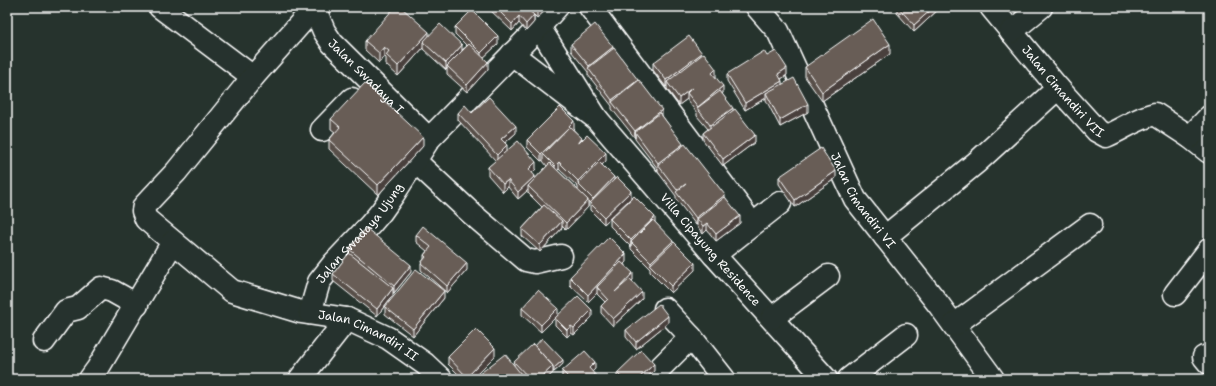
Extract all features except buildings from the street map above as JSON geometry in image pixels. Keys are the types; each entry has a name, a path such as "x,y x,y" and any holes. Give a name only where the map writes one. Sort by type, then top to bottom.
{"street":[{"path":"310,313 301,312 232,291 146,219 142,211 144,206 176,172 253,77 314,7"},
{"name":"Jalan Swadaya I","path":"314,7 324,31 332,43 429,139"},
{"name":"Jalan Swadaya Ujung","path":"310,313 319,282 334,263 381,212 393,196 429,139 557,7"},
{"path":"590,7 745,214"},
{"name":"Jalan Cimandiri VI","path":"757,7 778,32 855,199 954,325 993,379"},
{"name":"Jalan Cimandiri VII","path":"991,7 1058,88 1097,131 1106,136 1116,132 1142,116 1155,114 1190,137 1209,152"},
{"path":"1011,32 1041,7"},
{"path":"166,9 253,77"},
{"name":"Villa Cipayung Residence","path":"539,27 596,119 714,255 826,379"},
{"name":"Villa Cipayung Residence","path":"512,54 596,119"},
{"path":"539,75 558,58"},
{"path":"322,130 370,82"},
{"path":"885,237 977,162 1058,88"},
{"path":"1190,137 1209,117"},
{"path":"415,161 472,214 526,260 535,262 561,256"},
{"path":"714,255 780,203"},
{"path":"954,325 1090,225"},
{"path":"90,379 137,305 174,242"},
{"path":"1175,294 1209,250"},
{"path":"772,318 828,276"},
{"path":"44,340 66,311 78,308 101,288 112,291 137,305"},
{"path":"665,309 691,336 724,379"},
{"name":"Jalan Cimandiri II","path":"310,313 347,318 388,338 425,364 441,379"},
{"path":"300,379 347,318"},
{"path":"849,379 906,335"},
{"path":"649,379 691,336"}]}
